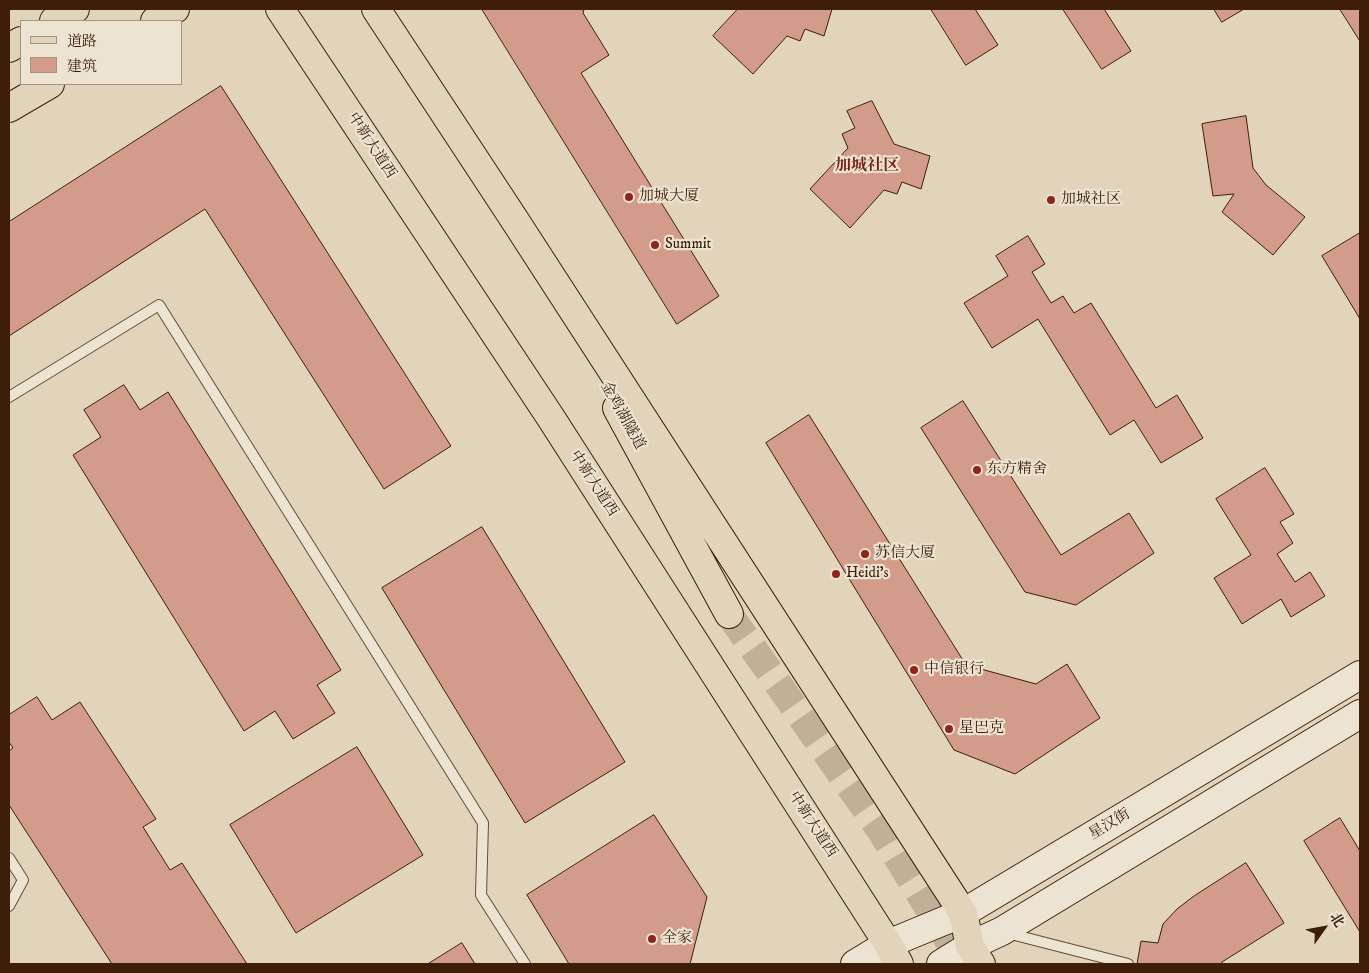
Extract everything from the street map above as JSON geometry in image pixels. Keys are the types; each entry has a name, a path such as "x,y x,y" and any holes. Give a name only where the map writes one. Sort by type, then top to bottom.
{"main road":[{"path":"56,20 75,9"},
{"path":"156,20 175,9"},
{"name":"中新大道西","path":"280,9 550,418 894,954"},
{"path":"376,9 963,913 975,955"},
{"path":"9,48 20,42"},
{"path":"9,108 48,85"},
{"name":"金鸡湖隧道","path":"514,219 729,614"},
{"name":"星汉街","path":"855,964 894,954 1360,675"},
{"path":"941,964 975,955 1002,931 1360,714"}],"lane":[{"path":"9,397 159,305 483,823 481,895 525,964"},
{"path":"9,858 23,880 9,906"},
{"path":"1002,931 1128,964"}],"building":[{"name":"加城大厦","path":"482,9 584,9 583,13 609,55 581,73 719,296 677,324"},
{"path":"738,9 832,9 824,36 805,29 800,41 787,36 753,74 713,36"},
{"path":"931,9 975,9 998,45 966,65"},
{"path":"1063,9 1104,9 1131,51 1102,69"},
{"path":"1214,9 1244,9 1222,22"},
{"path":"1340,9 1360,9 1360,41"},
{"path":"221,86 451,446 384,489 205,209 9,336 9,222"},
{"path":"872,101 894,144 930,156 921,189 902,182 897,194 884,190 850,228 810,189 848,148 842,134 855,128 847,111"},
{"path":"1246,116 1253,168 1266,185 1305,217 1273,255 1222,212 1234,194 1213,196 1202,124"},
{"path":"1360,233 1360,319 1322,256"},
{"path":"1028,236 1045,264 1032,272 1051,303 1063,296 1074,313 1091,303 1156,408 1177,395 1203,438 1161,463 1134,420 1110,435 1038,319 992,348 964,303 1008,276 996,256"},
{"path":"124,385 140,410 168,392 341,670 317,685 335,713 293,739 275,711 244,731 73,455 101,437 84,410"},
{"name":"东方精舍","path":"963,401 1061,555 1129,513 1154,553 1076,605 1025,592 921,428"},
{"name":"苏信大厦","path":"809,415 966,665 1036,684 1067,664 1100,718 1015,774 954,750 766,443"},
{"path":"1265,468 1294,514 1280,522 1293,543 1277,554 1295,582 1310,572 1325,596 1291,617 1281,599 1242,624 1214,578 1251,555 1216,499"},
{"path":"482,527 625,762 525,823 382,588"},
{"path":"37,697 52,720 80,702 156,819 143,827 170,870 182,863 247,964 112,964 9,805 9,751 13,748 9,742 9,715"},
{"path":"357,747 423,855 296,933 230,825"},
{"path":"654,815 707,897 690,964 569,964 527,895"},
{"path":"1340,818 1360,851 1360,932 1304,841"},
{"path":"1246,863 1284,923 1222,962 1222,964 1137,964 1141,941 1158,943 1163,924 1177,909"},
{"path":"462,943 475,964 428,964"}],"tunnel":[{"path":"729,614 881,831 963,964"}],"place":[{"name":"加城大厦","path":"629,197"},
{"name":"加城社区","path":"1051,200"},
{"name":"Summit","path":"655,245"},
{"name":"东方精舍","path":"977,470"},
{"name":"苏信大厦","path":"865,554"},
{"name":"Heidi's","path":"836,574"},
{"name":"中信银行","path":"914,670"},
{"name":"星巴克","path":"949,729"},
{"name":"全家","path":"652,939"}],"district":[{"name":"加城社区","path":"867,167"}]}
